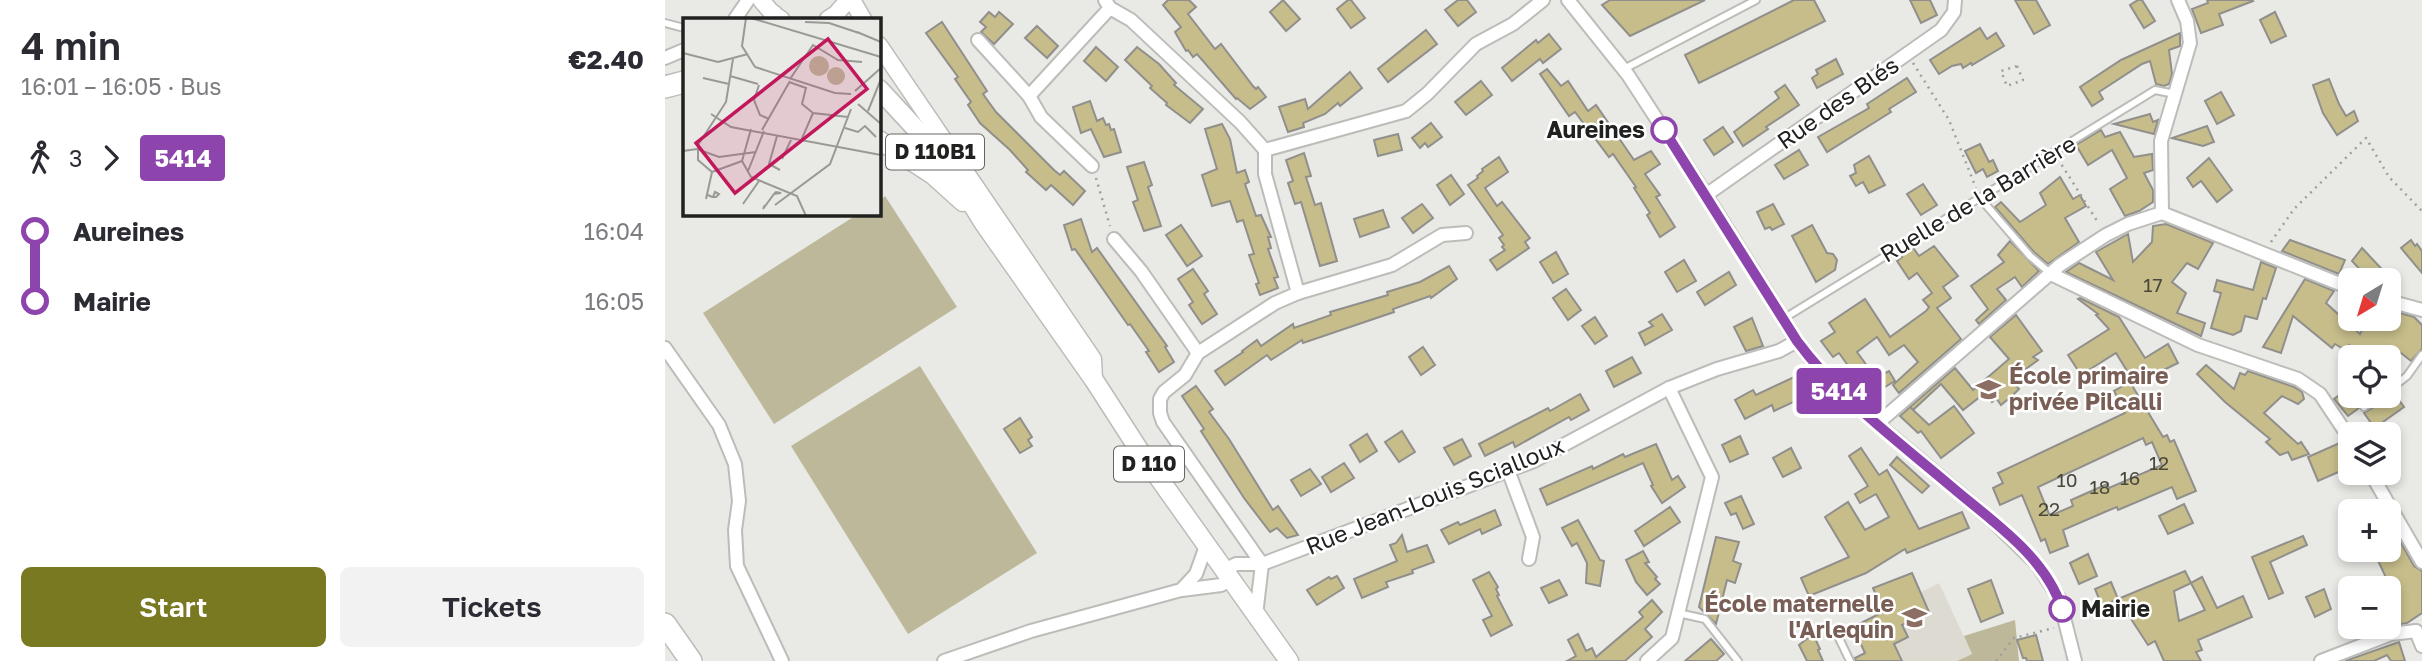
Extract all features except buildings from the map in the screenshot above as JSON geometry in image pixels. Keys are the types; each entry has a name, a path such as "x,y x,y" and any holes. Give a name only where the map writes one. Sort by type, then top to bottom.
{"highway":[{"path":"665,87 683,82"},
{"path":"665,624 691,661"}],"main road":[{"path":"761,0 776,18"},
{"path":"830,18 850,0 862,18"},
{"name":"D 110","path":"880,46 1093,359 1094,380"},
{"name":"D 110B1","path":"880,90 938,155 983,222"},
{"name":"D 110","path":"880,141 933,175 983,222 1094,380 1141,453 1289,661"}],"street":[{"path":"736,18 748,0"},
{"path":"1265,150 1406,111 1427,94 1476,44 1513,24 1543,0"},
{"path":"1568,0 1624,69 1797,341 1843,395 1994,522 2037,564 2055,589 2067,624 2075,661"},
{"name":"Rue des Blés","path":"1706,195 1941,30 1954,12 1955,0"},
{"path":"2162,213 2161,141 2190,43 2187,21 2178,0"},
{"path":"1029,96 1107,4 1131,20 1240,122 1265,150 1265,174 1298,293"},
{"path":"978,40 1029,96 1041,117 1092,166"},
{"path":"665,58 683,50"},
{"path":"1877,424 2085,247 2128,224 2162,213 2338,283"},
{"path":"1255,616 1262,564 1163,422 1160,398 1185,375 1198,354 1275,303 1298,293 1392,265 1442,235 1466,233"},
{"path":"1114,239 1141,271 1198,354"},
{"path":"2051,274 2198,345 2298,379 2320,394 2339,422"},
{"path":"2401,304 2422,310"},
{"name":"Rue Jean-Louis Scialloux","path":"944,661 1031,631 1181,590 1221,585 1235,564 1262,564 1508,470 1553,452 1669,388 1717,369 1779,351 1797,341"},
{"path":"665,348 719,425 734,464 739,501 735,530 737,566 782,661"},
{"path":"1647,661 1672,638 1712,477 1669,388"},
{"path":"1508,470 1533,537 1529,559"},
{"path":"2378,485 2422,562"},
{"path":"1181,590 1196,574 1206,546"},
{"path":"2321,661 2392,634 2419,628 2422,646"}],"lane":[{"path":"1624,69 1756,0"},
{"path":"665,23 683,28"},
{"name":"Ruelle de la Barrière","path":"1783,318 2155,90 2175,94"},
{"path":"1980,198 2030,256 2051,274"},
{"path":"2401,381 2422,355"},
{"path":"1678,613 1705,619 1738,661"},
{"path":"1836,632 1850,661"}],"path":[{"path":"1907,54 1949,120 1980,198"},
{"path":"2017,66 2023,80 2007,86 2001,71 2017,66"},
{"path":"2263,253 2294,209 2366,138 2389,177 2422,211"},
{"path":"2054,154 2106,235"},
{"path":"1092,166 1114,239"},
{"path":"1996,661 2014,638 2067,624"}],"shaded area":[{"path":"885,196 957,307 774,424 703,313 856,215 880,215 880,200"},
{"path":"920,366 1037,553 908,634 791,446"},
{"name":"École maternelle l'Arlequin","path":"1939,583 1972,654 1957,661 1860,661 1867,652 1853,627"},
{"path":"2015,620 2019,661 1957,661 1972,654 1964,636"}],"bus line":[{"name":"5414","path":"1664,130 1797,341 1821,372 1843,395 2016,542 2037,564 2055,589 2062,609"}],"place":[{"name":"Aureines","path":"1664,130"},
{"name":"École primaire privée Pilcalli","path":"1989,389"},
{"name":"Mairie","path":"2062,609"},
{"name":"École maternelle l'Arlequin","path":"1914,617"}]}
